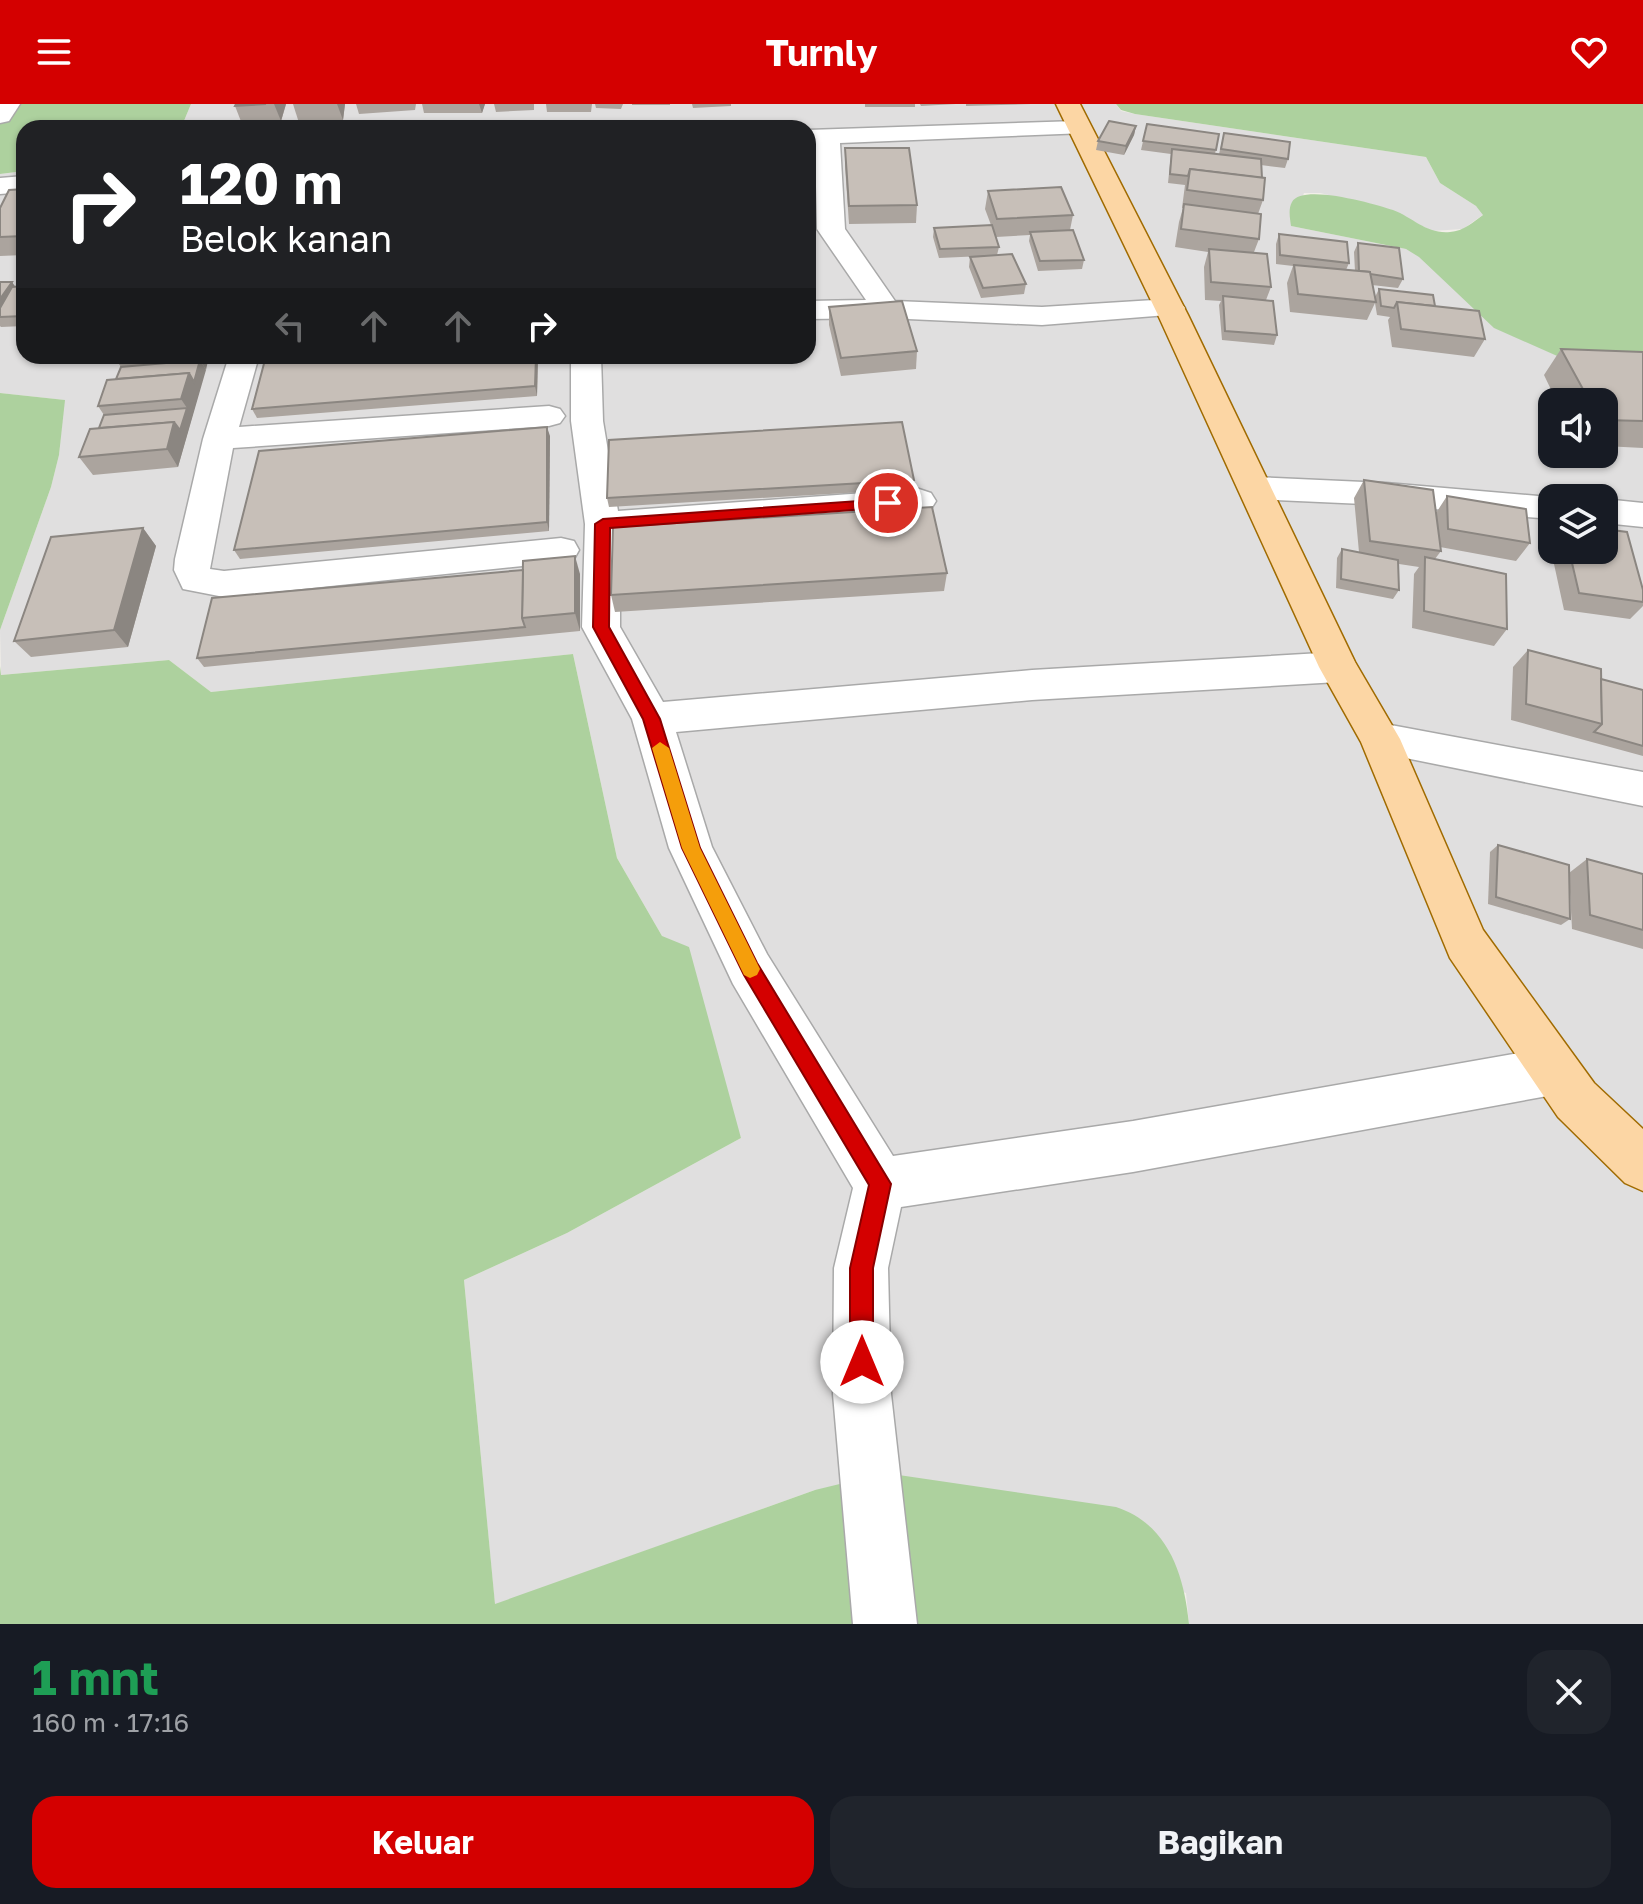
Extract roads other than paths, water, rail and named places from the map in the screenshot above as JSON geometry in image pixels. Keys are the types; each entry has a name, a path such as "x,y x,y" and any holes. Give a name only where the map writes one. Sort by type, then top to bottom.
{"main road":[{"path":"1072,116 1170,308 1338,667 1380,739 1466,943 1576,1100 1643,1165"}],"street":[{"path":"0,116 8,104"},
{"path":"816,130 1072,116"},
{"path":"816,162 831,229 886,309"},
{"path":"816,310 886,309 1042,316 1170,308"},
{"path":"242,364 219,439 193,559 192,570 196,580 224,584 561,550"},
{"path":"586,364 587,421 603,524 601,627 652,719 691,848 750,969 880,1184 861,1268 862,1394 885,1624"},
{"path":"219,439 549,416"},
{"path":"1255,488 1538,506"},
{"path":"603,524 919,501"},
{"path":"1618,512 1643,515"},
{"path":"652,719 1032,685 1338,667"},
{"path":"1380,739 1643,789"},
{"path":"880,1184 982,1172 1115,1150 1553,1071"}]}
